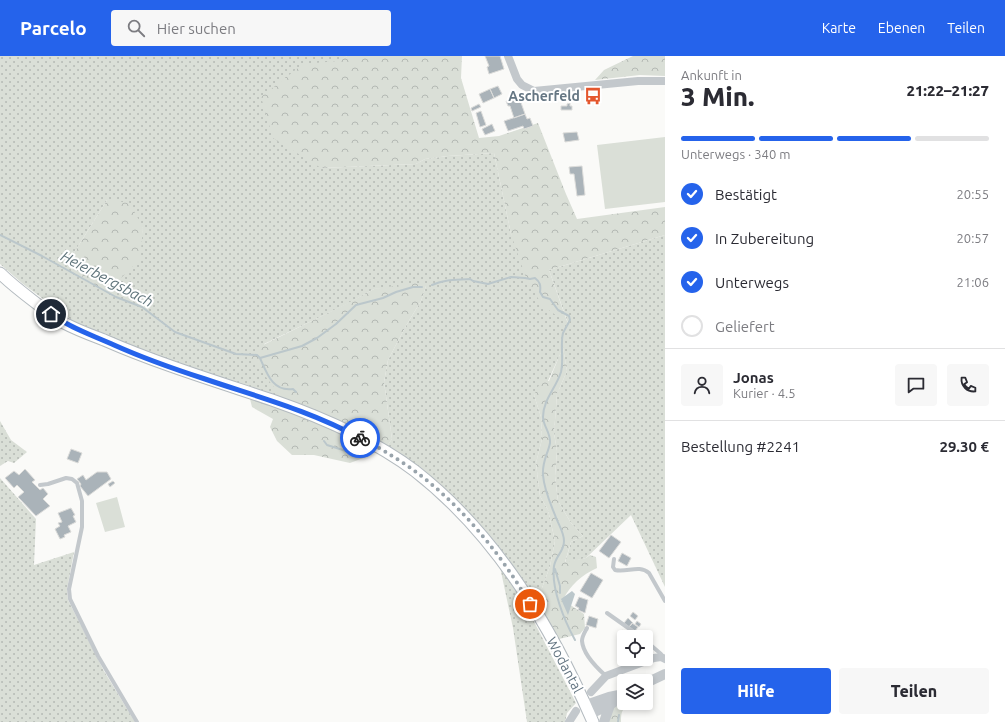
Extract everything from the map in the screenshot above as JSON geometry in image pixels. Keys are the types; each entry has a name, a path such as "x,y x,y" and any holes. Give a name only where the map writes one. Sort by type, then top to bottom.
{"main road":[{"name":"Wodantal","path":"0,273 14,287 63,323 132,353 204,379 272,400 325,420 339,426 393,456 414,471 440,492 496,552 522,590 547,631 586,713"}],"street":[{"path":"508,56 517,79 522,85 534,91 638,80 665,81"},
{"path":"591,692 606,676 654,658 663,658"},
{"path":"653,680 665,674"},
{"path":"569,722 586,713 609,697 617,695"},
{"path":"586,713 610,705 617,700"},
{"path":"604,722 610,705"}],"lane":[{"path":"40,485 66,478 72,479 77,483 82,501 82,527 69,588 70,599 98,656 138,722"},
{"path":"614,559 615,570 646,570 665,601"},
{"path":"607,613 631,630"},
{"path":"587,628 582,641 595,665 606,676"},
{"path":"653,646 659,651 663,658"}],"green space":[{"path":"0,56 347,56 338,62 321,168 416,164 425,159 494,153 511,234 568,323 549,270 665,235 665,587 631,515 586,558 565,563 571,542 583,536 571,523 558,501 555,476 557,451 554,433 557,394 567,371 563,348 548,381 534,395 541,417 542,439 536,463 540,496 548,510 555,541 550,566 537,602 518,574 387,446 392,439 384,382 388,360 421,301 426,286 374,289 347,304 264,344 280,397 206,374 138,350 73,321 23,284 0,264","holes":["107,200 143,228 142,234 107,292 84,280 72,256"]},
{"path":"347,56 462,56 461,78 479,138 499,136 538,123 577,219 665,207 665,235 549,270 568,324 542,305 526,278 511,234 494,153 425,159 416,164 321,168 273,138 261,97 303,64 338,61"},
{"path":"633,56 665,56 665,76 640,75 595,80 604,70"},
{"path":"665,137 665,202 605,209 597,145"},
{"path":"107,200 130,203 143,228 140,259 107,292 84,280 72,256"},
{"path":"415,283 426,286 421,301 388,360 384,382 392,439 387,446 366,457 350,463 314,455 292,455 277,441 270,427 273,419 252,407 250,399 276,405 280,395 251,358 263,345 374,289"},
{"path":"563,347 567,371 557,394 554,433 557,451 555,476 558,501 571,523 583,536 571,542 565,562 586,558 590,555 596,557 597,568 577,581 563,600 584,614 585,628 580,634 559,639 537,602 550,566 555,541 548,510 540,496 536,463 542,439 541,417 534,395 541,381 549,381"},
{"path":"0,421 11,440 27,452 14,463 8,461 0,466"},
{"path":"0,478 36,519 34,565 74,552 67,589 68,600 104,671 135,722 0,722"},
{"path":"117,497 125,527 105,532 96,503"},
{"path":"500,567 528,610 576,703 567,713 565,722 527,722 513,628"},
{"path":"617,705 617,710 624,710 621,715 621,722 608,722 612,709"}],"shaded area":[{"path":"572,591 575,594 568,615 561,599"}],"building":[{"path":"485,56 500,56 504,69 489,74 487,67 489,66"},
{"path":"498,86 502,94 494,98 490,89"},
{"path":"490,89 494,98 483,103 479,94"},
{"path":"519,97 525,114 514,118 510,106 508,106 506,101"},
{"path":"570,103 572,110 561,110 561,106 567,106 567,104"},
{"path":"479,104 481,107 472,111 471,108"},
{"path":"481,111 486,125 480,127 476,113"},
{"path":"525,114 527,119 530,118 533,126 524,129 523,126 508,131 504,121"},
{"path":"492,124 495,131 485,135 482,129"},
{"path":"577,132 579,140 565,142 563,133"},
{"path":"582,166 585,195 577,196 574,174 570,174 569,167"},
{"path":"71,449 82,453 78,463 67,459"},
{"path":"25,469 35,480 32,482 40,490 43,488 48,494 43,499 50,506 36,516 18,497 24,492 17,485 14,488 5,478 14,471 19,475"},
{"path":"97,472 107,472 111,479 88,496 80,486 81,484 77,479 83,475 86,480"},
{"path":"113,481 115,483 110,487 108,484"},
{"path":"71,508 75,515 73,516 76,522 68,526 71,532 64,535 65,537 60,539 55,529 60,526 58,523 62,522 58,513"},
{"path":"611,535 621,542 609,558 599,551"},
{"path":"622,553 631,558 627,566 618,561"},
{"path":"591,573 603,580 592,598 580,591"},
{"path":"579,597 588,600 585,613 578,610 579,608 575,606"},
{"path":"633,612 638,616 635,620 630,616"},
{"path":"589,616 598,619 596,628 586,625"},
{"path":"628,618 633,623 629,627 624,623"},
{"path":"637,621 641,624 639,627 635,624"},
{"path":"632,623 638,627 636,630 634,630 629,627"}],"waterway":[{"name":"Heierbergsbach","path":"0,235 42,256 116,297 142,307 175,332 236,354 257,355 260,358 302,346 317,338 336,324 356,305 383,298 413,287 422,287"},
{"name":"Heierbergsbach","path":"432,285 455,280 470,279 488,284 511,277 530,279 535,278 540,284 540,292 543,297 550,299 558,310 569,316 570,320 562,338 561,372 547,400 543,417 550,439 544,462 543,475 548,496 564,538 563,548 556,559 554,566 554,584 559,604 575,640"},
{"path":"260,358 268,376 276,385 280,388 293,389 296,392"},
{"path":"324,441 327,445 362,456"},
{"name":"Heierbergsbach","path":"555,569 560,586 560,593"},
{"path":"618,722 619,715"}],"way so far":[{"path":"360,438 393,456 440,492 484,537 516,581 530,604"}],"place":[{"name":"Ascherfeld","path":"593,96"}],"route":[{"path":"51,314 63,323 132,353 204,379 272,400 339,426 360,438"}]}
